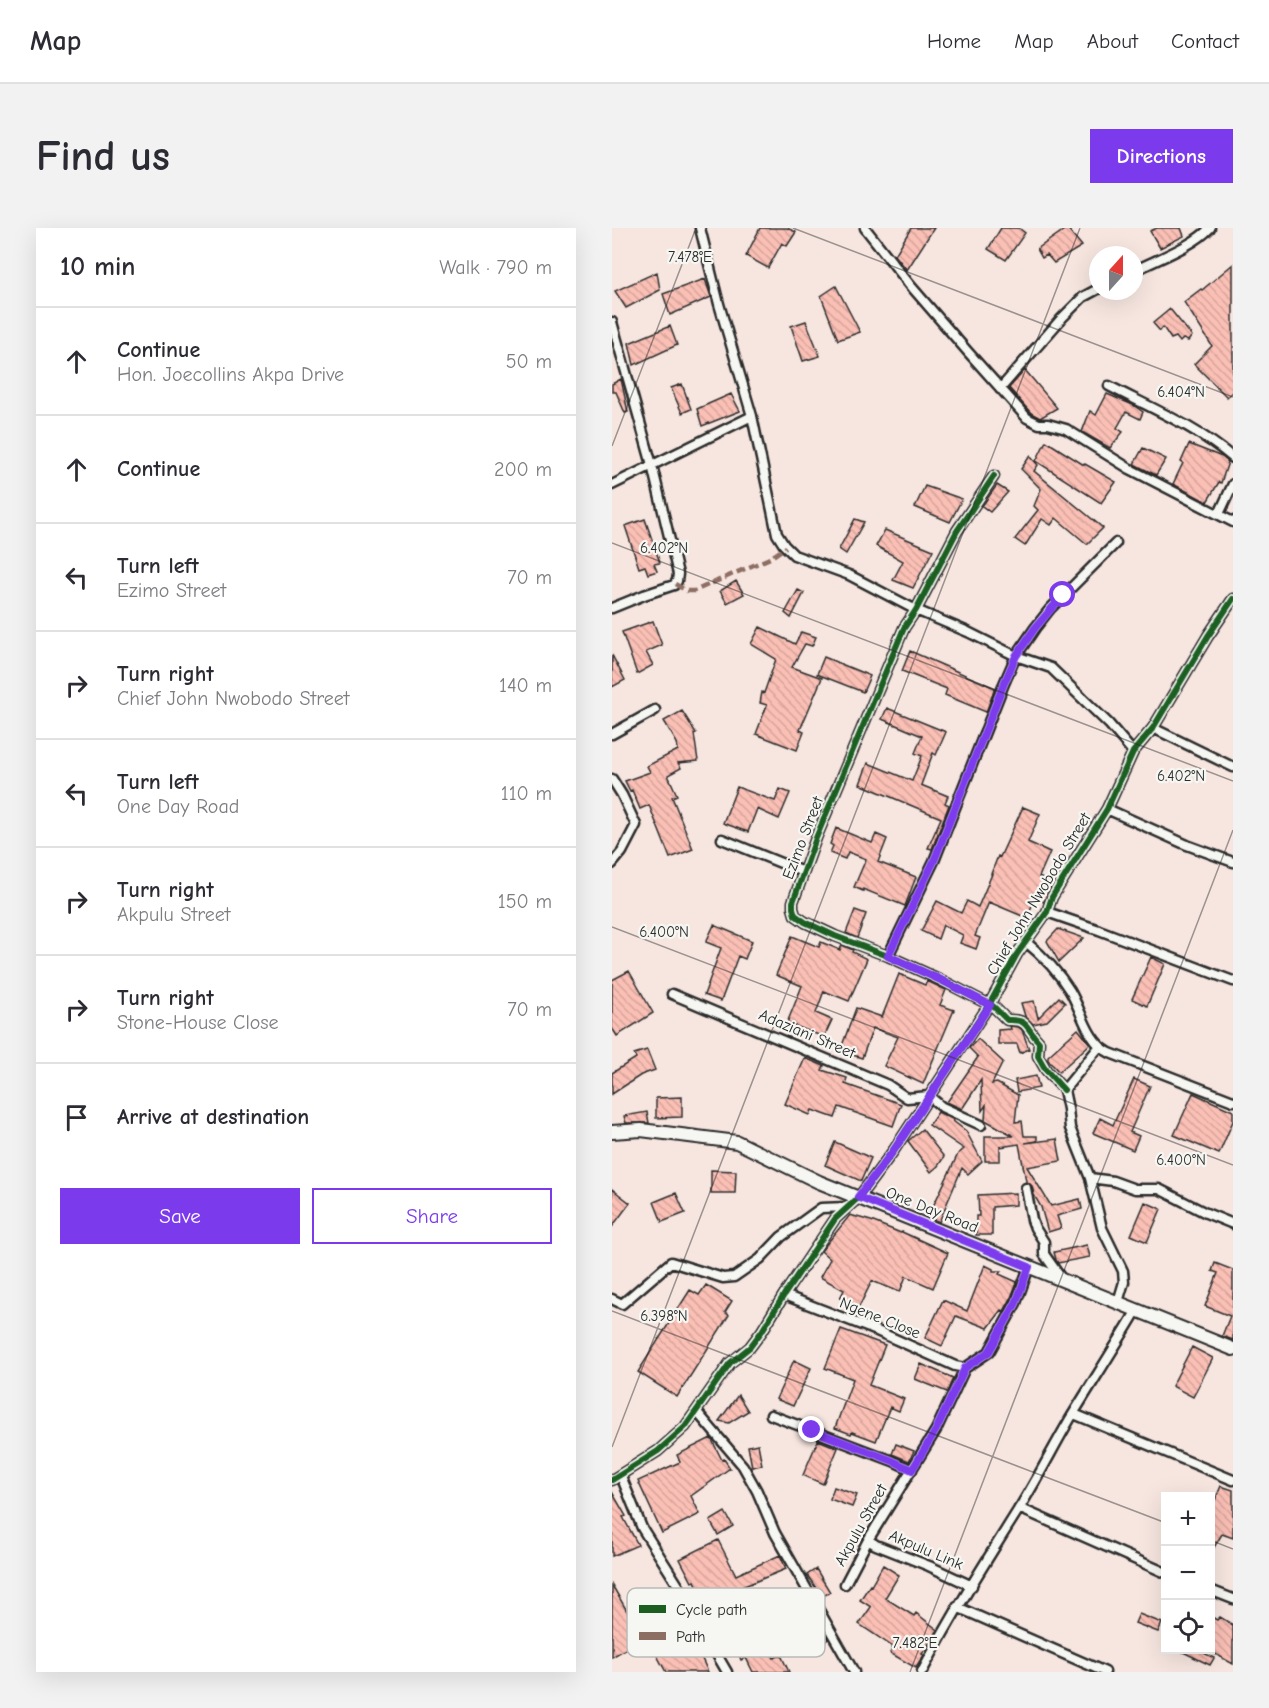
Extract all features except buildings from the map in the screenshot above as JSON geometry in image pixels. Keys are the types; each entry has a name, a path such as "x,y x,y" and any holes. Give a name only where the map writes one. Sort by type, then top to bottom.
{"main road":[{"name":"One Day Road","path":"612,1131 641,1130 737,1142 819,1182 1233,1349"}],"street":[{"path":"700,228 719,304 752,416 777,534 784,545 794,555 849,575 916,610 1016,656 1051,668 1133,752"},
{"path":"865,228 910,285 1027,418 1034,422 1066,429 1130,469 1233,522"},
{"path":"1143,266 1188,244 1205,230"},
{"path":"1000,389 1062,318 1089,294"},
{"path":"612,322 652,465 678,574 677,581 669,587 612,608"},
{"path":"1109,386 1179,422 1233,458"},
{"path":"612,485 752,416"},
{"name":"Ezimo Street","path":"994,476 957,531 916,610 904,628 816,838 793,902 795,915 805,922 941,980 994,1007 1007,1020 1019,1019 1027,1025 1030,1033 1039,1042 1038,1056 1046,1070 1064,1090"},
{"path":"1219,514 1233,484"},
{"path":"888,956 934,861 1016,656 1050,609 1116,543"},
{"name":"Chief John Nwobodo Street","path":"616,1478 658,1451 675,1437 697,1412 730,1364 750,1347 762,1331 835,1219 858,1197 894,1150 990,1005 1017,954 1047,912 1052,897 1107,809 1133,752 1153,728 1233,599"},
{"path":"612,734 655,710"},
{"path":"1153,728 1233,767"},
{"path":"612,779 636,825 622,852 612,864"},
{"path":"1107,809 1187,845 1233,862"},
{"path":"722,839 803,872"},
{"path":"1047,912 1233,981"},
{"path":"1026,942 1043,957 1068,988 1083,1021 1099,1047 1233,1101"},
{"name":"Adaziani Street","path":"672,994 888,1085 907,1098 929,1096"},
{"path":"1099,1047 1064,1090 1070,1128 1090,1178 1101,1228 1123,1271 1124,1282 1118,1302"},
{"path":"929,1096 942,1107 981,1125"},
{"path":"1090,1178 1113,1181 1135,1189 1159,1190 1233,1224"},
{"path":"1026,1188 1032,1220 1044,1242 1044,1254 1063,1281"},
{"path":"612,1299 622,1304 671,1262 723,1278 734,1277 760,1259 781,1237 821,1208 847,1208"},
{"path":"965,1368 989,1352 1016,1303 1029,1267"},
{"name":"Ngene Close","path":"784,1295 965,1368"},
{"path":"922,1672 957,1607 972,1586 1008,1523 1020,1508 1137,1310"},
{"name":"Akpulu Street","path":"845,1584 868,1540 936,1430 965,1368"},
{"path":"697,1412 743,1466 757,1491 775,1533 806,1588"},
{"path":"1074,1414 1233,1480"},
{"path":"771,1415 912,1470"},
{"path":"616,1478 646,1535 680,1588"},
{"path":"1020,1508 1161,1571"},
{"name":"Akpulu Link","path":"868,1540 972,1586"},
{"path":"1215,1592 1233,1599"},
{"path":"957,1607 1105,1672"},
{"path":"825,1621 854,1672"},
{"path":"718,1657 727,1672"}],"marked path":[{"path":"675,584 687,591 694,591 770,558 786,547"}],"cycle path":[{"path":"994,476 957,531 916,610 904,628 816,838 793,902 793,908 795,915 805,922 941,980 994,1007 1007,1020 1024,1023 1039,1042 1038,1056 1046,1070 1064,1090"},
{"path":"612,1480 658,1451 685,1427 730,1363 750,1347 762,1331 835,1219 859,1197 894,1150 989,1005 1017,954 1047,912 1052,897 1107,809 1133,752 1153,728 1233,599"}],"route":[{"path":"812,1430 912,1470 936,1430 965,1368 989,1352 1016,1303 1029,1267 858,1197 894,1150 990,1005 888,956 934,861 1016,656 1035,628 1063,595"}]}
